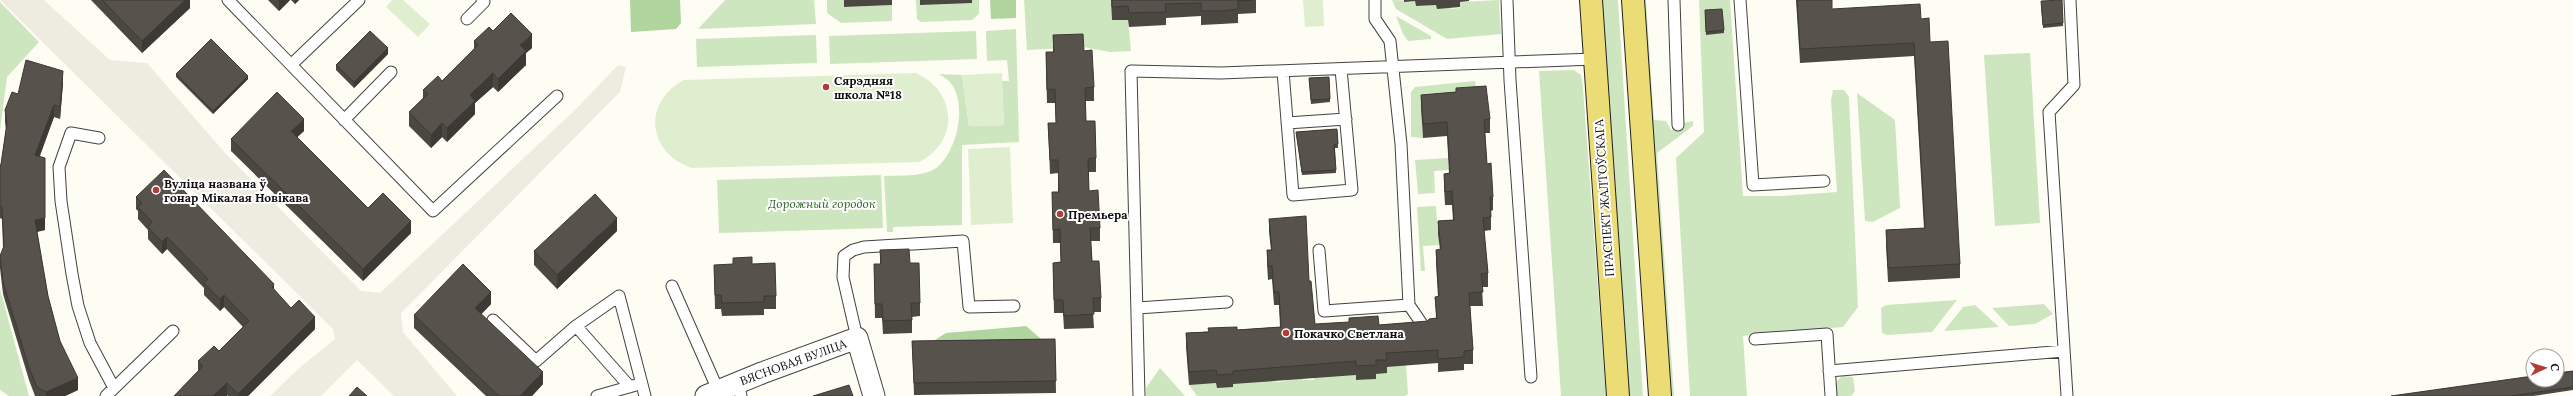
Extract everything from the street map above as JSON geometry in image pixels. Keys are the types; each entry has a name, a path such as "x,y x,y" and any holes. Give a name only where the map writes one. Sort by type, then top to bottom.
{"main road":[{"name":"ПРАСПЕКТ ЖАЛТОЎСКАГА","path":"1591,0 1618,396"},
{"path":"1633,0 1660,396"}],"street":[{"name":"ВЯСНОВАЯ ВУЛІЦА","path":"712,393 739,389 857,338"},
{"path":"857,338 874,396"}],"lane":[{"path":"228,0 434,211 557,96"},
{"path":"292,64 358,0"},
{"path":"467,19 484,2 482,0"},
{"path":"1375,0 1375,19 1390,41 1391,67 1401,144 1409,305 1424,327"},
{"path":"1507,0 1531,377"},
{"path":"1674,0 1678,125"},
{"path":"1740,0 1753,185 1824,181"},
{"path":"2067,396 2049,112 2074,85 2070,0"},
{"path":"1139,396 1131,71 1221,73 1594,59"},
{"path":"1283,71 1293,195 1352,190 1341,69"},
{"path":"344,120 391,72"},
{"path":"1287,123 1346,119"},
{"path":"99,138 71,133 59,167 66,237 78,306 90,343 114,388"},
{"path":"857,338 843,276 844,256 852,250 864,247 963,241 969,307 1014,306"},
{"path":"1319,250 1324,311 1409,305"},
{"path":"672,286 712,393"},
{"path":"493,320 536,361 576,326 619,296 635,385"},
{"path":"1137,308 1227,302"},
{"path":"576,326 645,396"},
{"path":"106,396 173,331"},
{"path":"1755,339 1827,334 1831,396"},
{"path":"1829,371 2064,351"},
{"path":"597,396 635,385"}],"green space":[{"path":"392,0 403,0 430,24 418,37 386,7"},
{"path":"630,0 680,0 681,23 676,29 631,32"},
{"path":"725,0 814,0 816,24 698,29"},
{"path":"827,0 844,0 844,7 892,5 892,21 841,23 827,13"},
{"path":"916,0 979,0 979,14 972,20 921,22 917,19"},
{"path":"990,0 1016,0 1016,18 991,19"},
{"path":"1024,0 1111,0 1128,20 1131,51 1110,52 1083,47 1027,50"},
{"path":"1303,0 1323,0 1324,26 1305,27"},
{"path":"1392,0 1415,1 1416,6 1431,5 1436,0 1437,9 1450,3 1451,9 1460,8 1460,2 1499,0 1501,34 1447,39 1396,9"},
{"path":"1599,0 1618,0 1643,396 1625,396"},
{"path":"1638,0 1646,0 1654,120 1666,121 1671,130 1683,128 1683,123 1693,121 1693,126 1657,153 1674,396 1664,396"},
{"path":"1699,0 1730,0 1743,196 1781,196 1837,192 1831,100 1833,90 1844,90 1849,97 1858,307 1843,327 1743,336 1747,396 1690,396 1676,158 1704,132"},
{"path":"0,2 39,42 7,77 0,130"},
{"path":"1396,16 1431,36 1431,39 1408,41 1403,34"},
{"path":"1016,29 1019,142 962,145 962,225 893,227 893,232 887,232 884,176 915,175 933,170 941,163 954,141 958,128 958,102 955,90 949,81 939,74 962,75 969,126 1004,125 1002,81 1009,81 1007,60 987,61 986,31"},
{"path":"976,31 977,59 830,64 829,36"},
{"path":"816,35 817,63 697,67 696,39"},
{"path":"2030,53 2040,223 1995,226 1984,55"},
{"path":"1574,70 1581,75 1583,88 1606,396 1561,396 1539,71"},
{"path":"916,73 930,81 940,92 946,104 948,117 947,130 942,142 932,153 919,162 692,168 677,161 666,151 659,139 655,127 656,114 661,101 670,89 684,80"},
{"path":"1002,73 1004,125 969,126 962,75"},
{"path":"1475,81 1477,94 1421,108 1423,138 1411,137 1411,92 1415,87"},
{"path":"1857,93 1895,120 1900,208 1873,222 1865,221"},
{"path":"1010,147 1013,223 971,225 968,149"},
{"path":"1448,158 1449,170 1434,171 1435,193 1418,194 1415,160"},
{"name":"Дорожный городок","path":"881,175 883,228 719,233 717,180"},
{"path":"1436,206 1437,222 1453,221 1439,234 1439,245 1423,246 1425,271 1421,271 1417,207"},
{"path":"0,289 29,396 9,396 0,390"},
{"path":"1957,300 1932,332 1887,335 1882,333 1881,308 1886,305"},
{"path":"2044,304 2053,314 2035,324 2009,326 1992,308"},
{"path":"1975,305 1999,327 1944,331 1963,307"},
{"path":"1026,326 1055,351 927,345 946,333"},
{"path":"1406,365 1408,394 1405,396 1197,396 1189,385 1233,380 1264,382 1263,374 1275,373 1276,382 1286,381 1286,373 1303,372 1303,380 1314,380 1313,371 1356,375 1356,380 1376,379 1376,374 1386,367"},
{"path":"1160,368 1185,396 1146,396 1146,388"},
{"path":"1842,376 1853,377 1855,391 1851,396 1835,396 1836,382"}],"shaded area":[{"path":"0,0 44,0 110,60 147,63 226,154 361,291 380,293 576,109 618,65 626,67 620,92 401,313 403,332 457,396 394,396 357,360 321,396 270,396 298,369 335,339 333,329"}],"building":[{"path":"102,0 185,0 142,41"},
{"path":"1112,0 1253,0 1238,1 1238,9 1221,11 1201,11 1201,3 1165,4 1166,12 1129,13 1128,6 1112,7"},
{"path":"1797,0 1832,0 1832,9 1920,4 1921,19 1929,18 1930,42 1948,41 1960,264 1888,268 1886,230 1925,228 1914,43 1800,49"},
{"path":"2062,0 2063,23 2043,25 2041,1"},
{"path":"1722,9 1724,30 1706,32 1705,10"},
{"path":"511,13 532,34 520,45 526,51 498,79 493,73 470,95 475,101 447,128 442,123 431,135 409,112 428,94 423,90 438,76 442,81 478,45 474,41 489,27 493,31"},
{"path":"370,31 388,48 354,82 336,65"},
{"path":"1083,34 1084,51 1092,50 1094,87 1085,88 1086,121 1095,121 1096,158 1088,159 1089,191 1098,190 1100,228 1090,228 1092,261 1099,261 1101,298 1093,298 1094,314 1064,316 1063,300 1054,300 1053,263 1061,262 1060,229 1053,230 1052,192 1059,192 1058,160 1050,160 1048,123 1056,123 1055,89 1047,90 1046,52 1054,52 1053,35"},
{"path":"211,39 248,76 213,111 176,74"},
{"path":"26,60 63,71 60,107 54,105 35,155 45,158 45,218 35,220 48,296 60,341 78,378 46,392 37,387 29,368 3,282 0,256 4,246 2,207 0,206 0,166 7,123 5,110 12,92 18,94"},
{"path":"1329,77 1330,99 1311,100 1309,78"},
{"path":"1486,86 1490,119 1484,120 1487,164 1491,163 1493,197 1490,197 1491,217 1483,218 1488,273 1481,274 1483,292 1469,293 1473,350 1464,351 1464,357 1438,359 1438,350 1386,353 1387,360 1376,360 1376,365 1356,366 1356,361 1233,371 1233,374 1217,375 1216,370 1189,372 1186,333 1209,332 1208,328 1237,327 1237,330 1281,327 1279,292 1274,292 1272,266 1268,266 1267,250 1272,250 1269,219 1306,216 1309,281 1311,281 1315,324 1349,322 1349,318 1378,316 1379,325 1428,321 1429,319 1437,318 1435,297 1439,296 1436,250 1441,249 1438,221 1454,220 1452,191 1445,192 1444,174 1450,173 1447,122 1423,124 1421,95 1456,92 1456,88"},
{"path":"277,92 304,119 291,131 368,208 383,193 411,221 363,269 231,139"},
{"path":"1337,129 1338,144 1334,145 1336,170 1302,172 1296,132"},
{"path":"164,170 274,284 272,287 291,308 299,300 315,317 238,394 227,383 213,396 174,396 203,366 198,361 214,346 219,351 249,321 224,295 220,299 204,283 208,279 167,237 162,242 148,227 152,222 138,207 142,203 136,197"},
{"path":"595,194 617,218 557,275 534,251"},
{"path":"909,249 910,263 919,263 920,303 911,303 912,320 883,321 882,304 875,304 874,264 881,264 880,250"},
{"path":"752,257 752,264 775,263 776,296 764,296 764,302 722,303 721,295 715,295 714,265 733,264 733,258"},
{"path":"463,264 491,292 475,308 543,372 520,396 499,396 414,315"},
{"path":"1055,339 1056,381 914,383 912,341"},
{"path":"2573,371 2573,387 2511,396 2391,396 2525,377 2525,388 2565,388 2565,372"},
{"path":"849,385 853,396 813,396"},
{"path":"357,387 367,396 349,396"}],"place":[{"name":"Сярэдняя школа №18","path":"826,87"},
{"name":"Вуліца названа ў гонар Мікалая Новікава","path":"156,190"},
{"name":"Премьера","path":"1060,214"},
{"name":"Покачко Светлана","path":"1286,333"}]}
